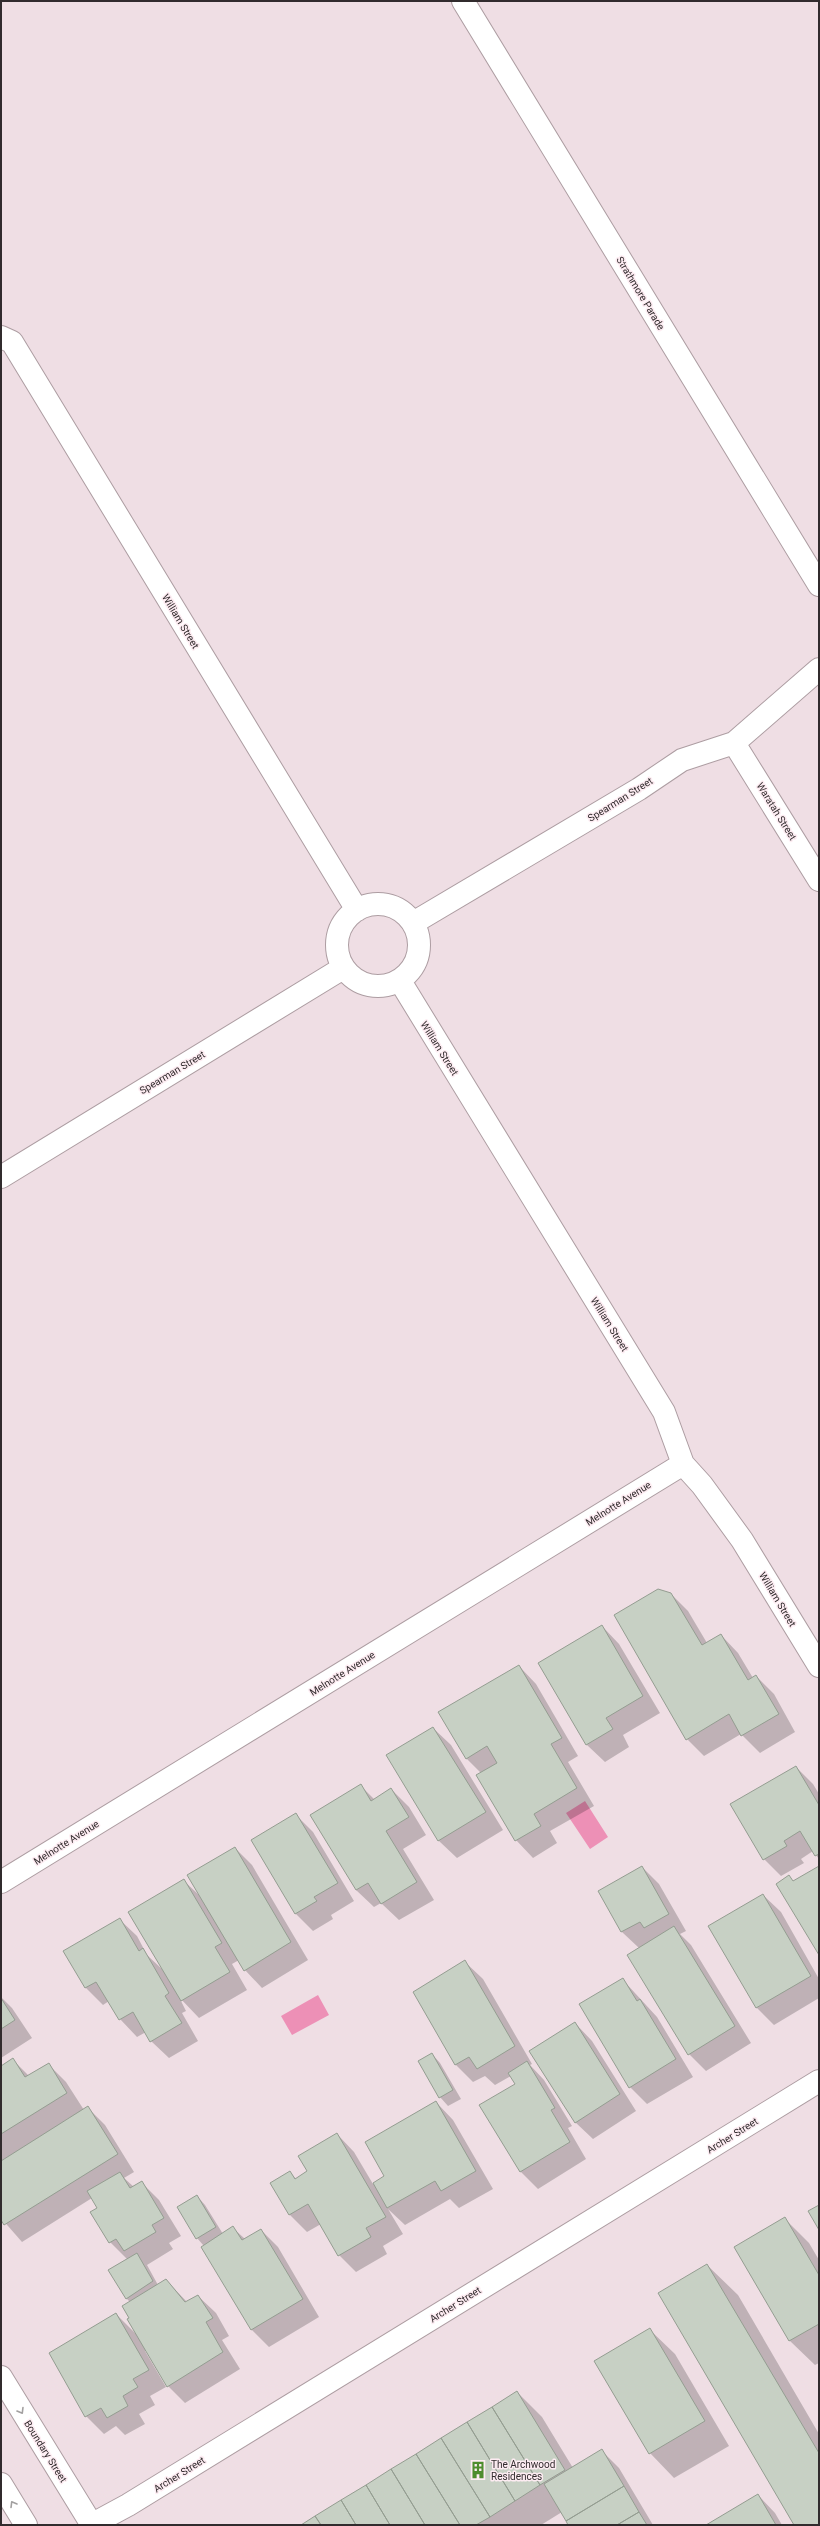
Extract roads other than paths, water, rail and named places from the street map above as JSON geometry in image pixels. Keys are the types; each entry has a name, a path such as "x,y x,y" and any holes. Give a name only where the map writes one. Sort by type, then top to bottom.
{"main road":[{"name":"Strathmore Parade","path":"462,1 819,584"},
{"name":"William Street","path":"1,336 12,342 357,910"},
{"name":"Spearman Street","path":"413,923 639,789 682,760 734,743 819,669"},
{"name":"Waratah Street","path":"734,743 819,880"},
{"path":"377,904 388,905 398,909 413,923 419,939 418,955 411,970 400,981 388,986 363,984 352,977 343,968 337,947 338,936 348,917 357,910 377,904"},
{"name":"Spearman Street","path":"1,1177 343,968"},
{"name":"William Street","path":"400,981 664,1412 683,1464 702,1485 742,1540 819,1666"},
{"name":"Melnotte Avenue","path":"1,1882 683,1464"},
{"name":"Archer Street","path":"92,2525 128,2505 819,2081"},
{"name":"Boundary Street","path":"1,2377 92,2525"},
{"path":"1,2484 26,2525"}],"place":[{"name":"The Archwood Residences","path":"478,2470"}]}
